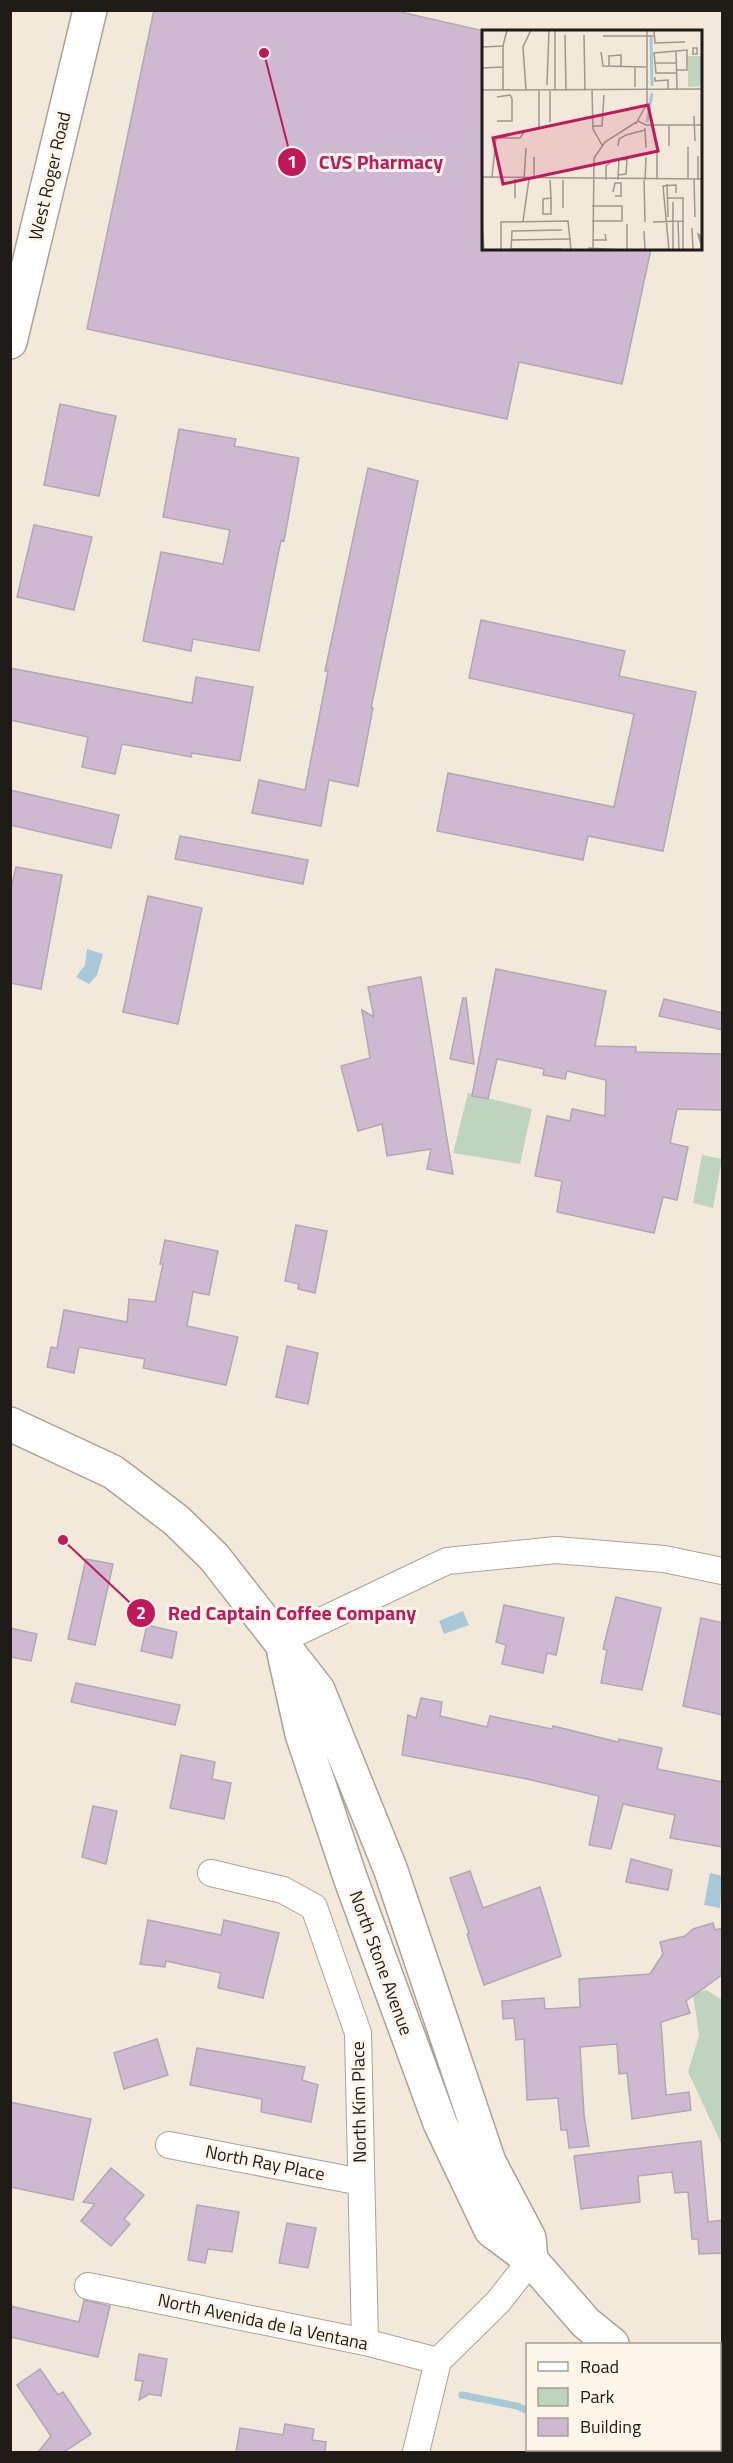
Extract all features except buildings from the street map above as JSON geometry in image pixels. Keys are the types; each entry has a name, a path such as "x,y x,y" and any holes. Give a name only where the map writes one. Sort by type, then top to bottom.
{"main road":[{"name":"West Roger Road","path":"10,342 90,10"},
{"name":"North Stone Avenue","path":"10,1424 113,1472 176,1520 214,1557 281,1640 306,1746 351,1880 440,2123 491,2230 531,2260 586,2323 611,2343"}],"street":[{"path":"281,1640 447,1561 556,1550 664,1559 723,1571"},
{"name":"North Kim Place","path":"211,1873 284,1890 314,1907 358,2033 365,2342"},
{"name":"North Ray Place","path":"169,2145 361,2182"},
{"path":"416,2452 438,2361 498,2302 531,2260"},
{"name":"North Avenida de la Ventana","path":"88,2286 365,2342 438,2361"}],"green space":[{"path":"468,1093 532,1109 520,1164 453,1153"},
{"path":"702,1155 722,1159 713,1208 693,1203"},
{"path":"706,1990 722,2000 722,2145 688,2072 699,2035 693,1994"}],"water":[{"path":"87,949 103,954 97,975 89,984 76,977 85,965"},
{"path":"463,1611 469,1625 444,1634 439,1621"},
{"path":"710,1873 722,1876 720,1908 704,1905"}],"waterway":[{"path":"462,2395 517,2406 526,2410"}],"place":[{"name":"CVS Pharmacy","path":"264,53"},
{"name":"Red Captain Coffee Company","path":"63,1540"}]}
